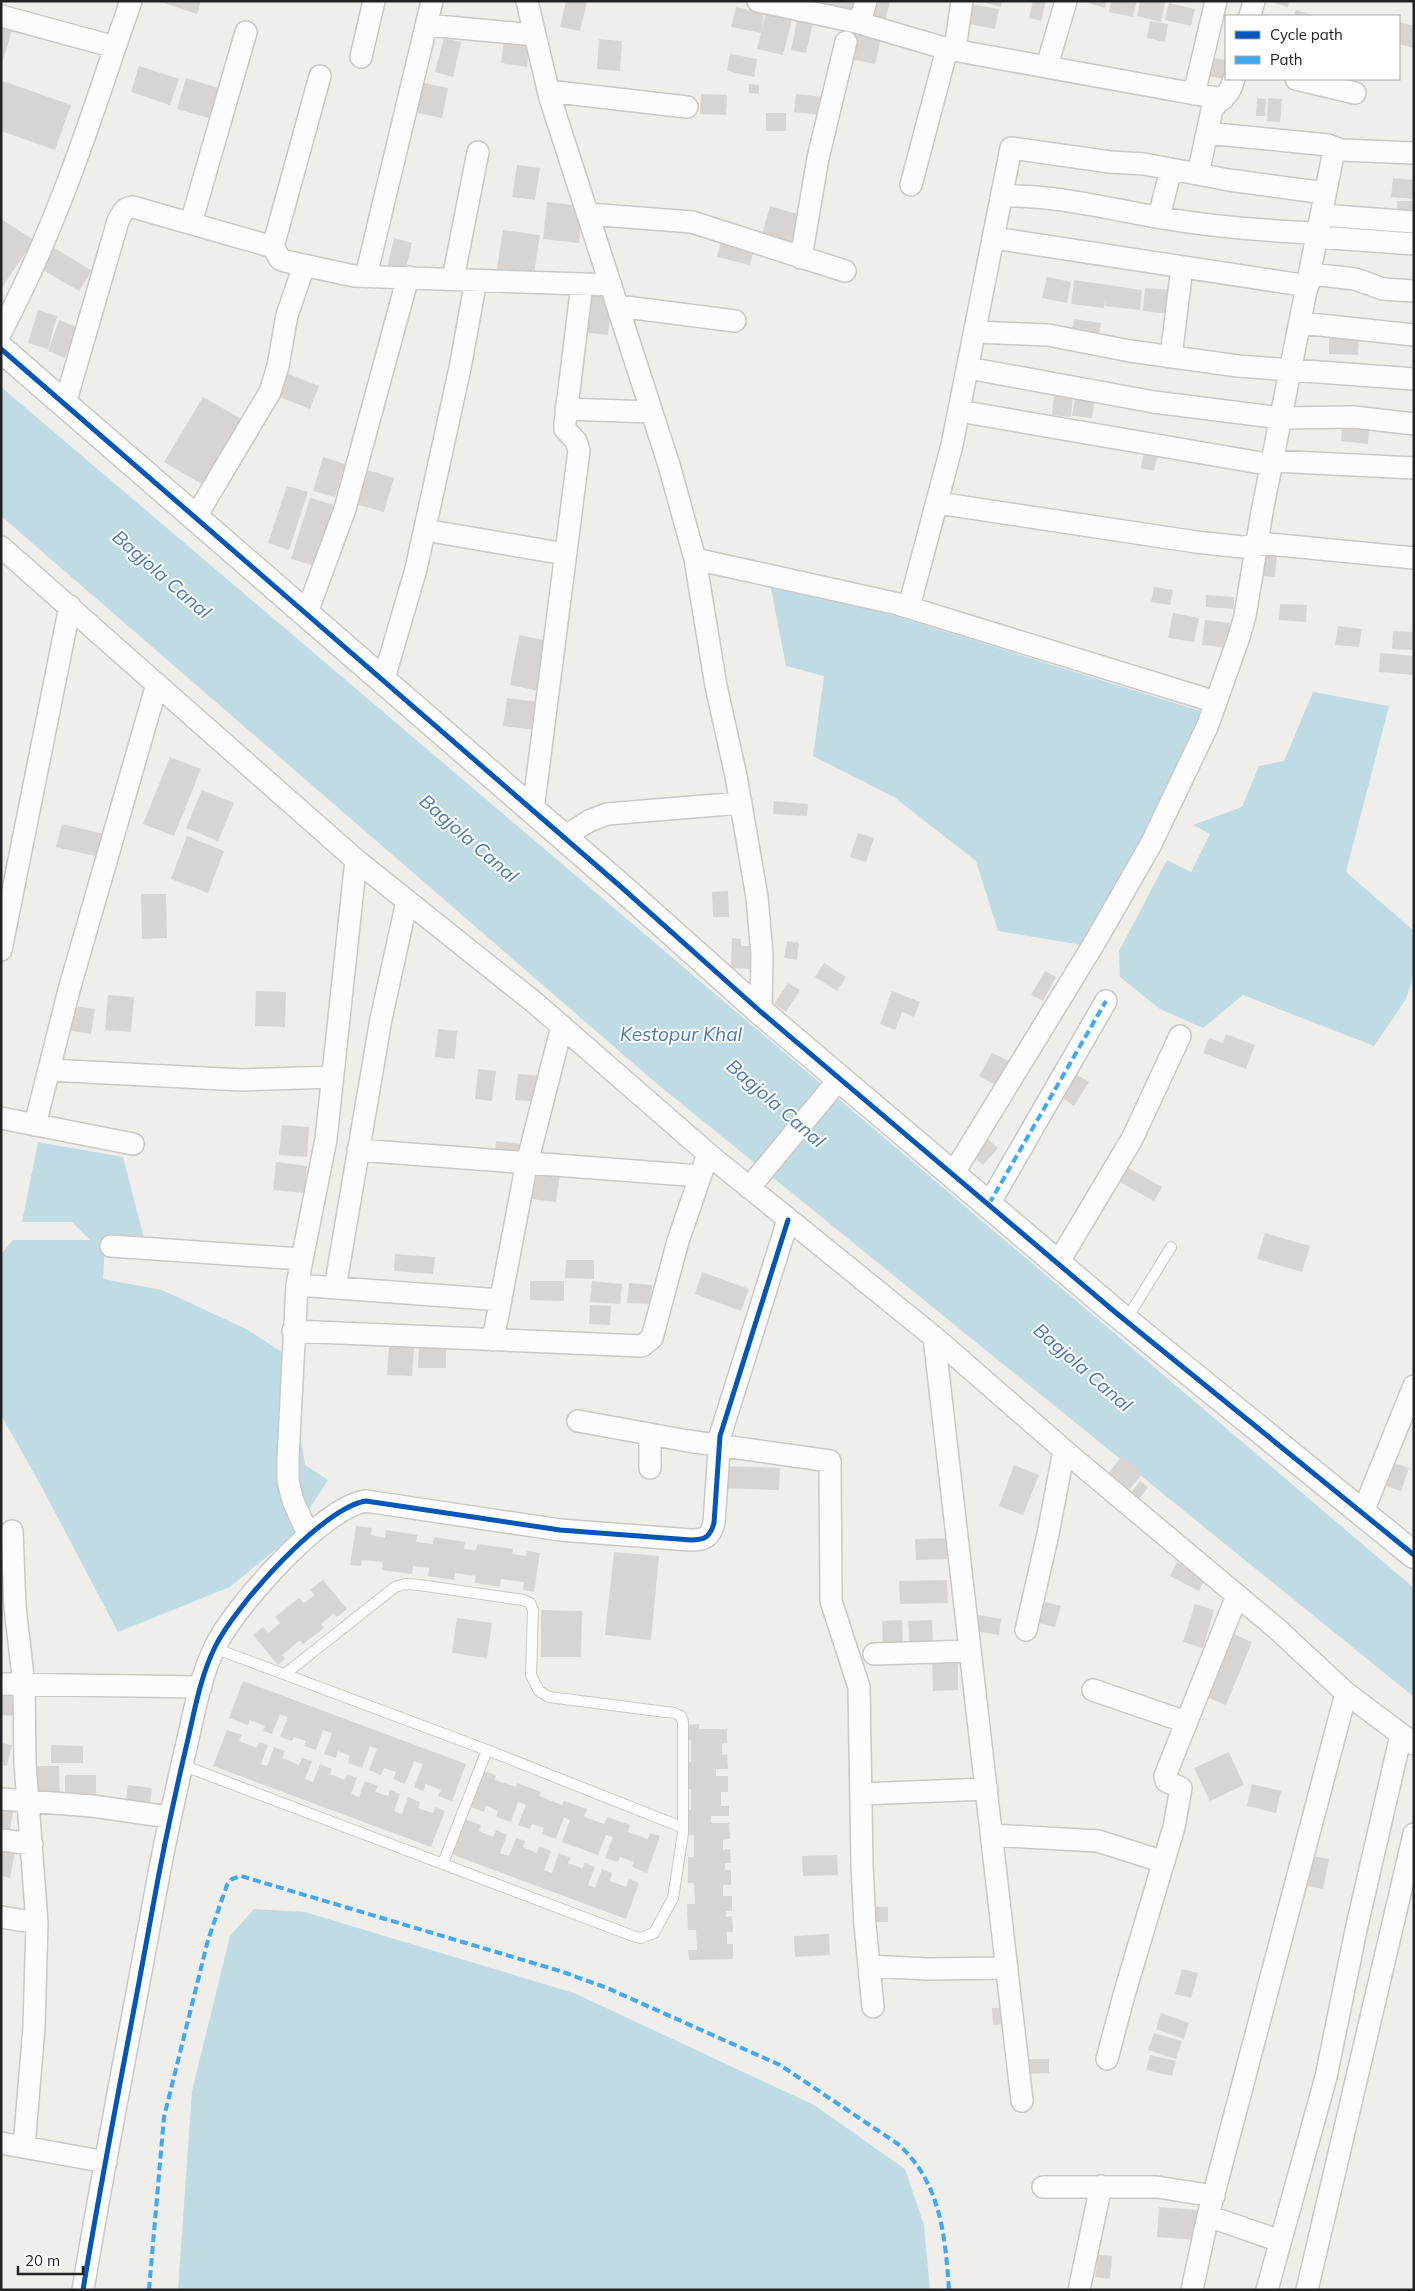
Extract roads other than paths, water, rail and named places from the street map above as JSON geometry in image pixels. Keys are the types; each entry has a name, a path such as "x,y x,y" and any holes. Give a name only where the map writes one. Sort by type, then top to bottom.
{"street":[{"path":"1,332 42,248 71,175 131,1"},
{"path":"362,57 374,1"},
{"path":"366,276 432,1"},
{"path":"527,1 548,91 669,465 694,559 716,686 741,803 757,897 762,954 761,1012"},
{"path":"758,1 856,22 950,50 1223,99"},
{"path":"856,22 863,12 866,1"},
{"path":"911,185 950,50 962,1"},
{"path":"1047,66 1066,1"},
{"path":"1194,94 1216,1"},
{"path":"1250,15 1254,1"},
{"path":"1,16 115,47"},
{"path":"427,25 535,35"},
{"path":"191,224 246,32"},
{"path":"801,258 818,158 846,42"},
{"path":"320,76 273,247 280,260 340,274 366,276 611,285"},
{"path":"1198,174 1212,110 1228,95 1234,80"},
{"path":"1300,80 1355,93"},
{"path":"548,91 687,107"},
{"path":"1207,133 1328,145 1341,150 1414,153"},
{"path":"909,608 938,503 959,411 1011,148 1171,168 1229,180 1325,193"},
{"path":"953,1174 1095,942 1151,844 1207,727 1239,638 1332,159 1341,150"},
{"path":"454,279 478,152"},
{"path":"1159,217 1171,168"},
{"path":"1003,196 1031,195 1055,198 1243,230 1319,229 1414,222"},
{"path":"65,404 122,211 133,207 273,247"},
{"path":"588,214 692,222 845,271"},
{"path":"1319,229 1414,244"},
{"path":"994,238 1182,267 1310,280 1355,279 1383,289 1414,291"},
{"path":"195,518 270,392 278,366 287,315 304,266"},
{"path":"1171,357 1182,267"},
{"path":"306,615 344,509 408,277"},
{"path":"383,682 416,569 460,368 476,280"},
{"path":"533,810 579,450 576,441 565,429 582,284"},
{"path":"618,306 735,321"},
{"path":"1301,323 1414,335"},
{"path":"975,332 1048,335 1171,357 1290,371 1414,380"},
{"path":"1,350 564,837 761,1012 1126,1320 1414,1555"},
{"path":"968,368 1154,402 1281,418 1354,417 1414,424"},
{"path":"566,409 652,412"},
{"path":"959,411 1273,463 1414,468"},
{"path":"938,503 1196,542 1242,546 1269,544 1414,558"},
{"path":"425,530 565,554"},
{"path":"2,555 70,606 356,860 562,1026 748,1188 934,1337 1064,1450 1276,1628 1346,1693 1408,1740 1356,1930 1326,2077 1267,2290"},
{"path":"694,559 770,574 909,608 1216,702"},
{"path":"1,950 70,606"},
{"path":"35,1125 69,990 157,684"},
{"path":"564,837 589,821 608,814 741,803"},
{"path":"308,1534 293,1501 288,1481 296,1285 326,1139 356,860"},
{"path":"335,1288 381,1019 407,901"},
{"path":"989,1204 1106,1001"},
{"path":"493,1340 527,1164 562,1026"},
{"path":"1058,1263 1132,1139 1180,1036"},
{"path":"49,1070 242,1080 332,1077"},
{"path":"748,1188 840,1078"},
{"path":"1,1118 133,1144"},
{"path":"358,1150 700,1176"},
{"path":"293,1331 642,1346 650,1341 678,1241 708,1154"},
{"path":"83,2290 169,1817 201,1687 214,1648 225,1628 244,1604 308,1534 342,1509 356,1502 366,1501 560,1530 703,1540 711,1534 714,1523 718,1444 788,1220"},
{"path":"112,1246 301,1259"},
{"path":"296,1285 501,1300"},
{"path":"934,1337 1022,2101"},
{"path":"1362,1514 1414,1386"},
{"path":"578,1421 650,1434 830,1461 831,1601 859,1687 863,1882 873,2007"},
{"path":"650,1434 650,1468"},
{"path":"1026,1630 1048,1534 1064,1450"},
{"path":"12,1531 15,1607 24,1685 27,1802 32,1844 37,1923 34,2027 24,2147"},
{"path":"1107,2059 1174,1827 1182,1791 1179,1786 1165,1779 1237,1596"},
{"path":"874,1654 970,1650"},
{"path":"1,1684 201,1687"},
{"path":"1092,1690 1186,1722"},
{"path":"1192,2290 1208,2216 1346,1693"},
{"path":"861,1794 987,1788"},
{"path":"1,1799 92,1806 169,1817"},
{"path":"992,1834 1098,1841 1164,1862"},
{"path":"1307,2290 1414,1834"},
{"path":"1,1840 32,1844"},
{"path":"1,1917 37,1923"},
{"path":"869,1966 927,1969 1007,1968"},
{"path":"1,2143 106,2162"},
{"path":"1043,2186 1157,2187 1214,2196"},
{"path":"1079,2290 1102,2186"},
{"path":"1208,2216 1280,2241"}],"lane":[{"path":"1126,1320 1171,1246"},
{"path":"182,1765 595,1923 641,1938 654,1933 671,1903 683,1828 683,1722 681,1716 674,1713 549,1696 539,1691 531,1675 533,1610 530,1604 523,1600 419,1585 400,1585 383,1595 285,1674"},
{"path":"214,1648 487,1750 683,1828"},
{"path":"442,1864 487,1750"}],"water":[{"name":"Kestopur Khal","path":"1,387 1414,1588 1414,1697 656,1083 1,516"},
{"path":"770,583 872,609 1207,713 1088,946 998,931 976,861 894,797 813,756 824,676 786,666"},
{"path":"1313,692 1389,706 1346,872 1414,931 1414,974 1406,999 1374,1046 1243,995 1203,1028 1160,1009 1120,977 1119,951 1167,860 1191,872 1210,834 1193,825 1242,807 1259,766 1284,761"},
{"path":"38,1142 123,1157 144,1238 105,1245 103,1279 162,1290 248,1330 294,1360 280,1440 301,1440 305,1465 328,1480 292,1536 230,1587 118,1632 39,1482 1,1415 1,1254 13,1240 90,1240 72,1222 22,1222"},
{"path":"254,1909 305,1912 574,1993 814,2105 905,2169 924,2225 930,2290 178,2290 192,2091 230,1936"}],"water label":[{"name":"Bagjola Canal","path":"162,574"},
{"name":"Bagjola Canal","path":"469,838"},
{"name":"Bagjola Canal","path":"776,1103"},
{"name":"Bagjola Canal","path":"1083,1367"}]}
